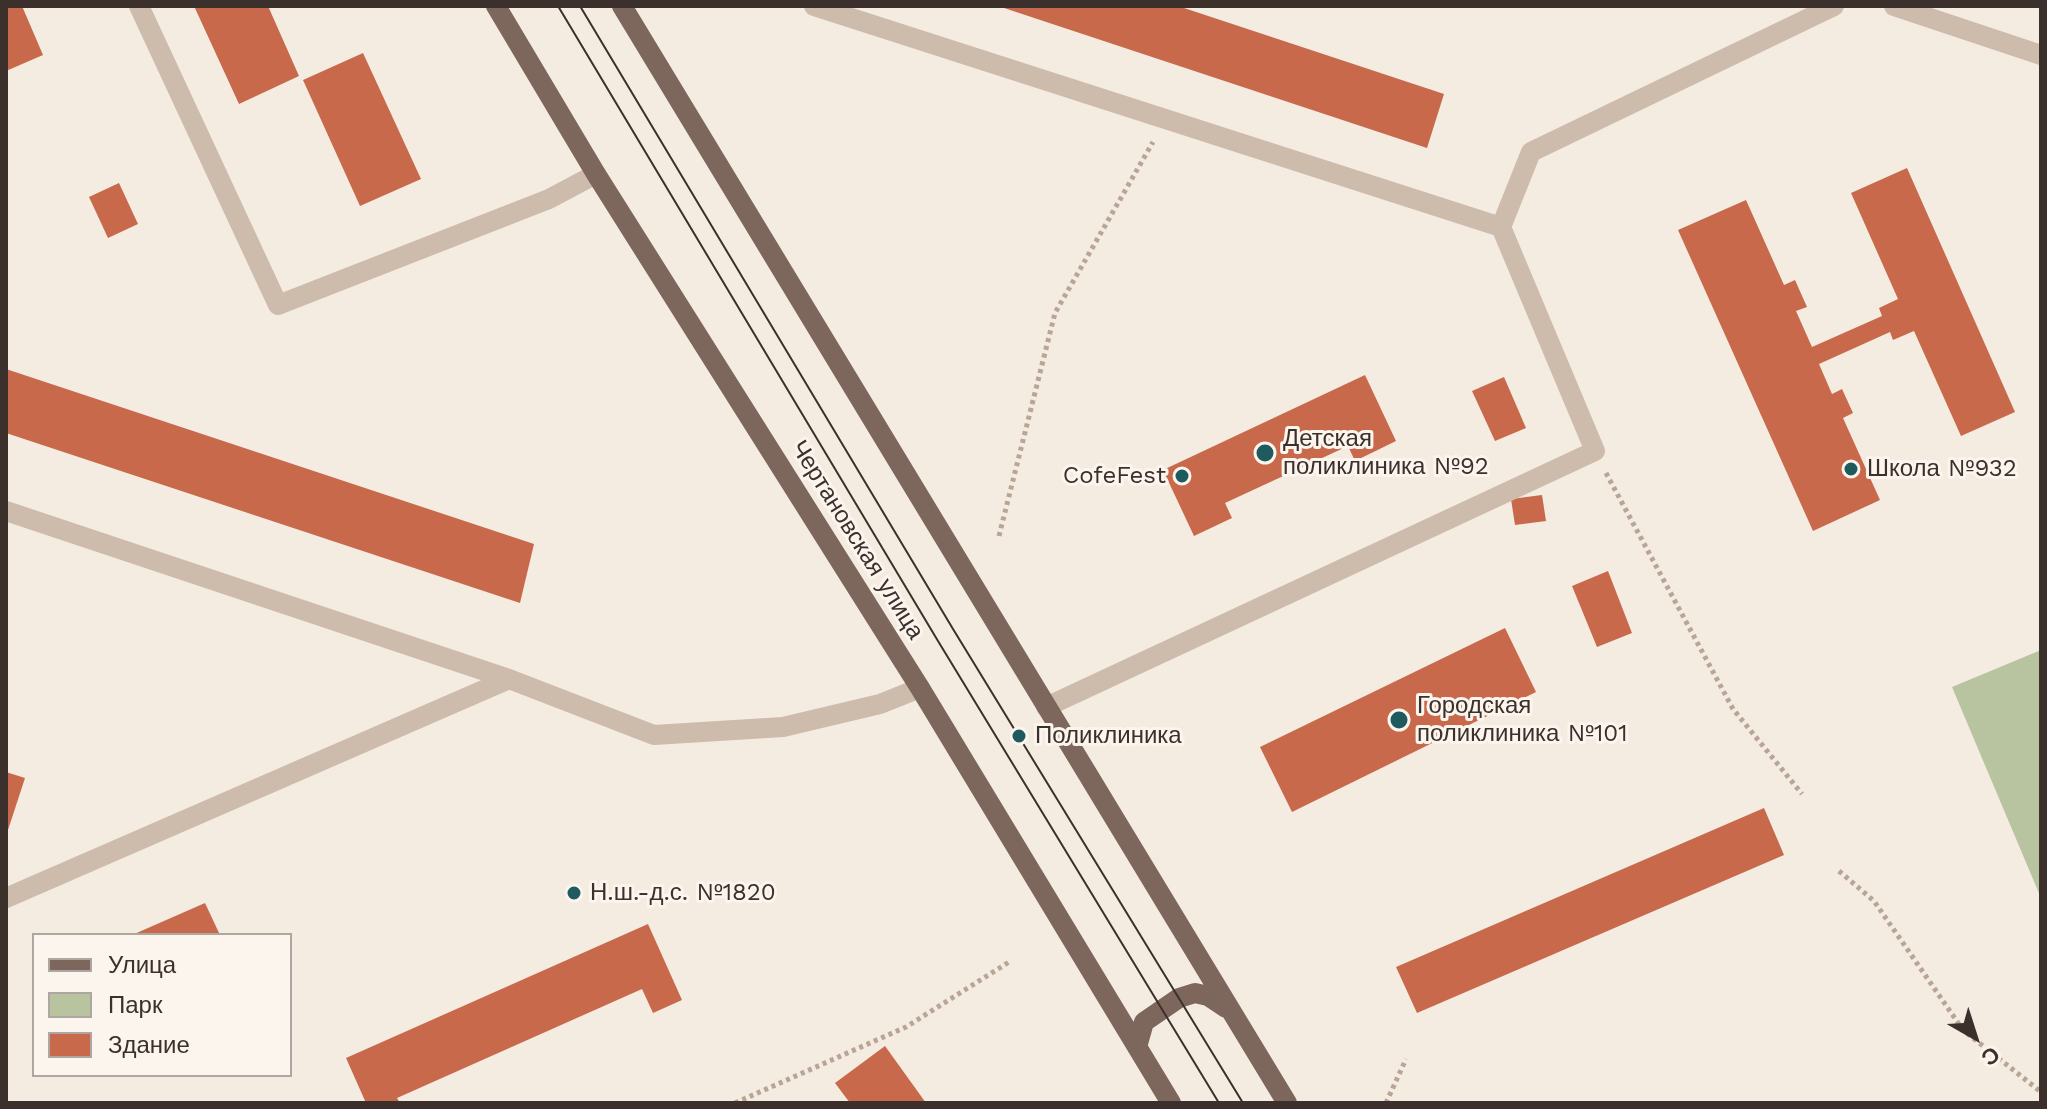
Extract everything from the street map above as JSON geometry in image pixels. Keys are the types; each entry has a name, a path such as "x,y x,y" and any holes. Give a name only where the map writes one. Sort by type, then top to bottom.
{"main road":[{"name":"Чертановская улица","path":"496,6 596,174 920,688 1171,1103"},
{"path":"622,6 1287,1103"},
{"path":"1137,1047 1144,1022 1179,998 1195,993 1208,996 1230,1010"}],"lane":[{"path":"139,6 278,305 549,199 596,174"},
{"path":"814,6 1501,227"},
{"path":"1046,707 1595,451 1501,227 1531,152 1834,6"},
{"path":"1894,6 2041,55"},
{"path":"6,511 509,679 654,735 783,727 880,704 920,688"},
{"path":"6,898 509,679"}],"path":[{"path":"999,536 1055,313 1166,120"},
{"path":"1595,451 1733,709 1802,794"},
{"path":"1839,871 1874,901 1963,1030 2041,1092"},
{"path":"735,1103 906,1027 1009,962"},
{"path":"1386,1103 1406,1059"}],"green space":[{"path":"2041,650 2041,898 1952,687"}],"building":[{"path":"6,6 22,6 43,55 6,71"},
{"path":"194,6 268,6 299,76 239,104"},
{"path":"998,6 1178,6 1444,94 1427,148"},
{"path":"363,53 421,179 360,206 303,80"},
{"path":"1907,168 2015,412 1961,436 1914,331 1893,340 1890,332 1819,364 1832,394 1842,389 1853,413 1843,418 1880,500 1813,531 1678,230 1746,200 1784,285 1795,280 1807,307 1796,311 1812,347 1882,316 1879,308 1898,299 1851,193"},
{"path":"119,183 138,224 108,238 89,197"},
{"path":"6,369 534,544 520,603 6,433"},
{"name":"Детская поликлиника №92","path":"1365,375 1396,441 1355,461 1348,446 1225,503 1232,518 1194,536 1163,470"},
{"path":"1504,377 1526,428 1495,441 1472,391"},
{"path":"1542,495 1546,521 1515,525 1511,499"},
{"path":"1608,571 1632,633 1597,647 1572,586"},
{"name":"Городская поликлиника №101","path":"1505,628 1536,692 1292,812 1260,747"},
{"path":"6,772 25,778 7,833 6,833"},
{"path":"1764,808 1784,855 1417,1013 1396,967"},
{"path":"205,903 219,933 137,933"},
{"path":"648,924 682,1000 653,1013 642,989 397,1098 400,1103 366,1103 346,1058"},
{"path":"885,1046 926,1103 850,1103 835,1083"}],"tram line":[{"path":"558,6 1219,1103"},
{"path":"580,6 953,629 1243,1103"}],"place":[{"name":"Детская поликлиника №92","path":"1265,453"},
{"name":"Школа №932","path":"1851,469"},
{"name":"CofeFest","path":"1182,476"},
{"name":"Городская поликлиника №101","path":"1399,720"},
{"name":"Поликлиника","path":"1019,736"},
{"name":"Н.ш.-д.с. №1820","path":"574,893"}]}
